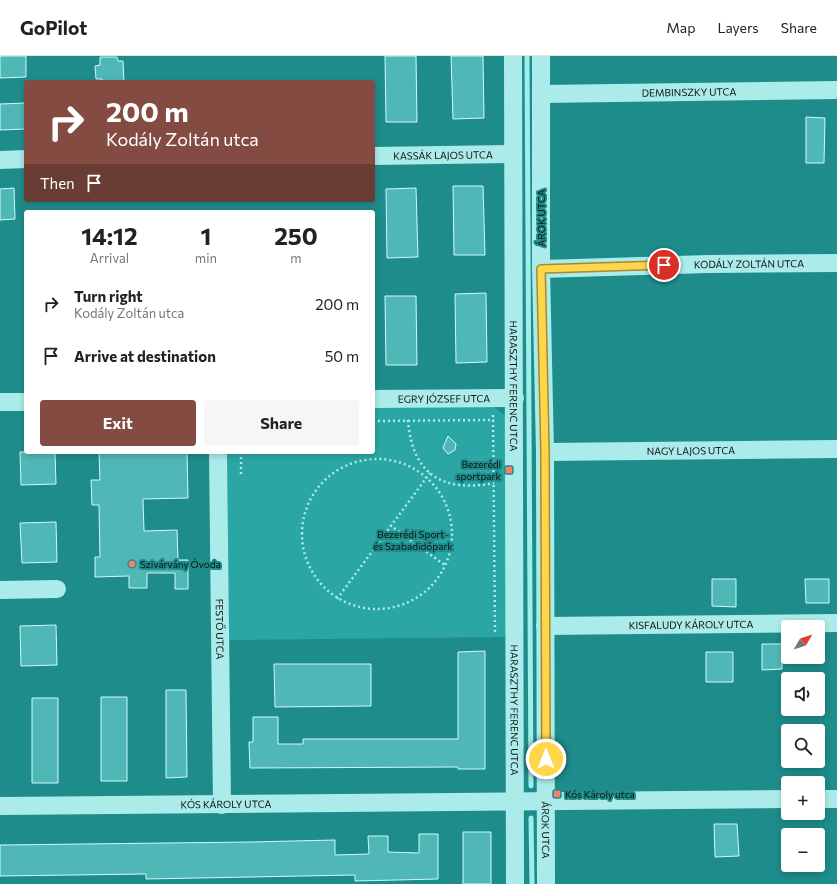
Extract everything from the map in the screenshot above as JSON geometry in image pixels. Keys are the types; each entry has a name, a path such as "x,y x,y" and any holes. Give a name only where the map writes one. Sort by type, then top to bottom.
{"street":[{"name":"HARASZTHY FERENC UTCA","path":"513,56 515,884"},
{"name":"ÁROK UTCA","path":"541,56 541,269 545,452 546,884"},
{"name":"DEMBINSZKY UTCA","path":"541,94 837,90"},
{"name":"KASSÁK LAJOS UTCA","path":"375,156 513,154"},
{"path":"0,160 24,159"},
{"name":"KODÁLY ZOLTÁN UTCA","path":"541,269 710,264 837,263"},
{"name":"EGRY JÓZSEF UTCA","path":"375,399 515,398"},
{"path":"0,402 24,402"},
{"name":"NAGY LAJOS UTCA","path":"545,452 837,449"},
{"name":"FESTŐ UTCA","path":"218,454 222,805"},
{"path":"0,590 57,589"},
{"name":"KISFALUDY KÁROLY UTCA","path":"546,626 837,623"},
{"name":"KÓS KÁROLY UTCA","path":"0,806 514,801 547,803 781,799"},
{"path":"825,799 837,799"}],"path":[{"path":"493,399 495,631 514,631"},
{"path":"408,420 414,454 430,473 442,481 456,485 470,487 494,483"},
{"path":"375,421 515,420"},
{"path":"241,454 241,476"},
{"path":"385,459 399,462 416,470 427,478 436,486 444,498 451,518 452,544 446,566 440,576 423,594 399,606 381,610 363,609 337,599 314,577 303,549 302,522 307,507 315,491 337,471 365,460 385,459"},
{"path":"337,599 390,525 430,473"},
{"path":"390,525 446,566"}],"green space":[{"name":"Bezerédi Sport- és Szabadidőpark","path":"493,406 507,417 511,637 229,640 227,454 375,454 375,407"}],"building":[{"path":"0,56 26,56 26,77 0,78"},
{"path":"385,56 416,56 417,122 386,122"},
{"path":"451,56 483,56 484,118 453,119"},
{"path":"100,57 117,57 118,61 123,61 124,80 96,79 95,66 100,65"},
{"path":"24,103 24,129 0,130 0,104"},
{"path":"806,117 825,118 824,163 806,163"},
{"path":"453,186 483,186 485,255 454,255"},
{"path":"14,188 15,219 0,220 0,189"},
{"path":"416,188 418,257 387,258 386,189"},
{"path":"486,293 487,362 456,363 455,294"},
{"path":"385,296 416,296 417,365 386,365"},
{"path":"448,436 456,444 455,450 448,454 443,448"},
{"path":"20,452 24,452 24,454 55,454 56,484 21,485"},
{"path":"99,454 187,454 188,498 143,499 144,531 177,530 178,560 188,560 188,589 175,589 175,573 147,573 147,588 129,588 129,576 95,577 95,557 100,557 99,505 92,505 91,480 100,480"},
{"path":"56,522 57,562 22,563 20,523"},
{"path":"712,579 736,579 736,607 712,606"},
{"path":"805,579 829,579 829,603 806,603"},
{"path":"56,625 57,665 21,666 20,626"},
{"path":"762,644 781,644 782,669 762,670"},
{"path":"485,651 485,769 458,769 458,767 250,768 249,742 253,742 253,717 278,717 278,744 303,744 303,739 458,739 458,652"},
{"path":"706,652 733,652 733,682 706,682"},
{"path":"274,664 371,664 371,706 275,707"},
{"path":"166,690 186,690 187,777 166,778"},
{"path":"101,697 127,697 127,781 101,781"},
{"path":"32,698 58,698 58,783 32,783"},
{"path":"714,824 737,824 739,856 715,857"},
{"path":"463,832 491,832 491,884 463,884"},
{"path":"419,834 438,834 438,879 355,881 355,875 146,879 146,874 0,876 0,845 335,840 335,855 369,854 368,836 388,836 388,852 419,853"}],"waterway":[{"path":"527,56 531,786"},
{"path":"531,818 532,884"}],"place":[{"name":"Bezerédi sportpark","path":"509,470"},
{"name":"Szivárvány Óvoda","path":"132,564"},
{"name":"Kós Károly utca","path":"557,794"}],"route":[{"path":"546,759 545,452 541,269 664,265"}]}
